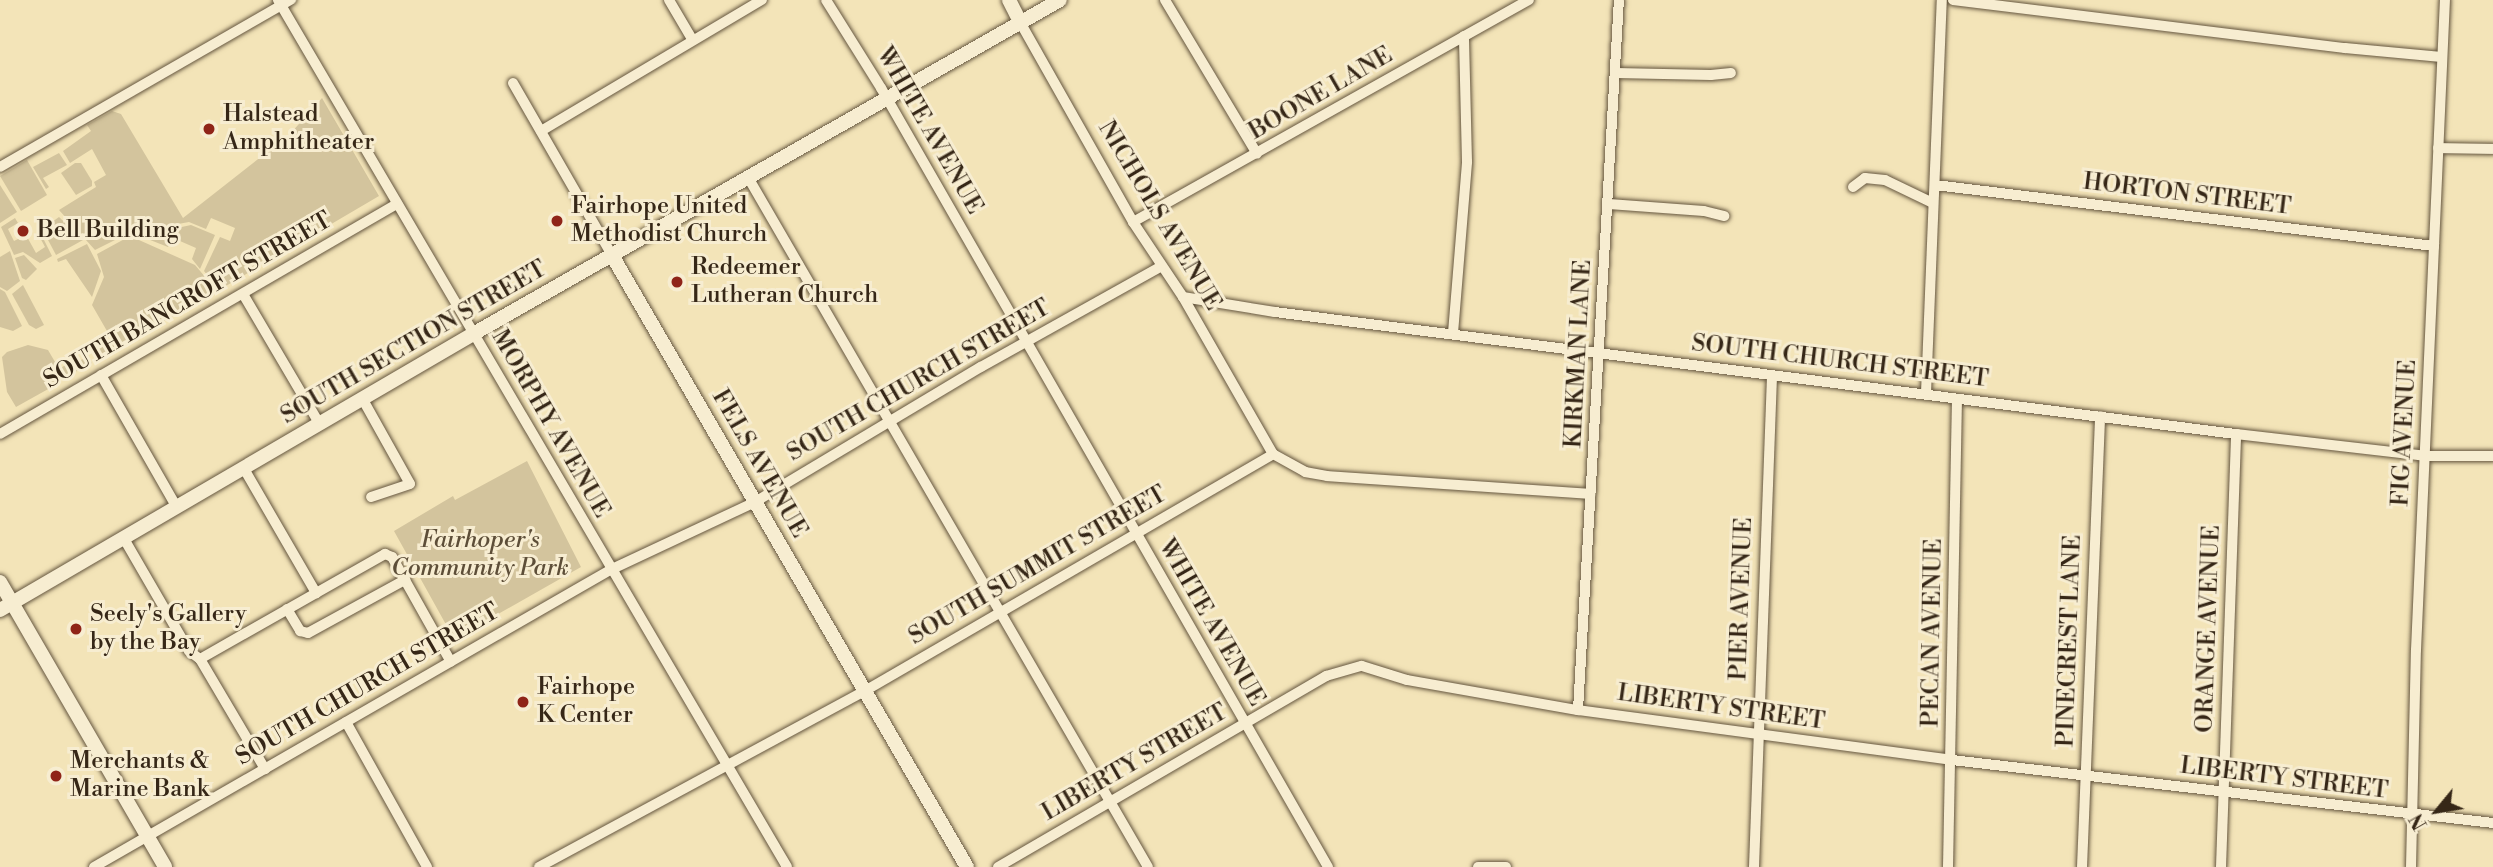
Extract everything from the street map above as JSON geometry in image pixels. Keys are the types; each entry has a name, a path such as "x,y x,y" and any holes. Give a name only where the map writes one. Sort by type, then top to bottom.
{"street":[{"path":"668,0 692,39"},
{"path":"541,131 692,39 762,0"},
{"name":"WHITE AVENUE","path":"826,0 887,99 1328,867"},
{"name":"NICHOLS AVENUE","path":"1009,0 1133,222 1160,267 1183,297 1273,454"},
{"name":"SOUTH SECTION STREET","path":"6,606 473,334 613,257 1060,0"},
{"path":"1165,0 1257,154"},
{"name":"BOONE LANE","path":"1133,222 1529,0"},
{"name":"KIRKMAN LANE","path":"1578,710 1619,0"},
{"path":"1926,393 1942,0"},
{"path":"1953,0 2442,57"},
{"name":"FIG AVENUE","path":"2410,867 2416,650 2445,0"},
{"path":"0,167 283,2"},
{"name":"MORPHY AVENUE","path":"283,2 397,204 787,867"},
{"path":"1453,333 1467,162 1464,36"},
{"path":"1616,73 1731,73"},
{"name":"FELS AVENUE","path":"513,83 863,692 967,867"},
{"path":"2438,148 2493,149"},
{"path":"1853,187 1865,178 1885,180 1933,203"},
{"path":"749,179 1148,867"},
{"name":"HORTON STREET","path":"1935,185 2434,246"},
{"name":"SOUTH BANCROFT STREET","path":"0,434 397,204"},
{"path":"1609,204 1703,211 1724,216"},
{"name":"SOUTH CHURCH STREET","path":"94,867 611,570 755,502 1026,342 1160,267"},
{"path":"243,294 319,423"},
{"name":"SOUTH CHURCH STREET","path":"1183,297 1275,312 2236,434 2425,456 2493,456"},
{"path":"100,375 176,506"},
{"name":"PIER AVENUE","path":"1754,867 1772,375"},
{"path":"362,398 410,484 371,497"},
{"name":"PECAN AVENUE","path":"1948,867 1957,399"},
{"name":"PINECREST LANE","path":"2082,867 2100,416"},
{"name":"ORANGE AVENUE","path":"2221,867 2236,434"},
{"path":"1273,454 1305,472 1327,476 1590,494"},
{"name":"SOUTH SUMMIT STREET","path":"539,867 728,768 1273,454"},
{"path":"243,467 316,593"},
{"path":"123,537 190,651 200,659 265,769"},
{"path":"200,659 385,554 392,557 451,662"},
{"path":"287,609 300,631 308,633 405,580"},
{"path":"0,582 6,606 165,867"},
{"name":"LIBERTY STREET","path":"998,867 1326,676 1362,666 1407,680 1578,710 1952,760 2493,824"},
{"path":"346,722 427,867"},
{"path":"1478,867 1507,867"}],"green space":[{"path":"322,98 379,196 219,290 204,271 220,237 230,241 235,228 211,218 206,229 189,222 129,233 95,250 59,210 96,187 94,182 106,175 92,149 70,163 63,151 91,131 87,125 112,111 121,114 183,218 290,134"},
{"path":"59,153 67,165 43,178 49,187 46,189 33,167"},
{"path":"27,160 47,195 21,211 0,176"},
{"path":"75,163 81,163 92,181 92,186 76,195 61,173"},
{"path":"0,185 17,212 0,223"},
{"path":"59,217 83,240 56,255 47,238 48,225"},
{"path":"15,218 18,223 8,229 14,241 26,235 36,253 45,247 37,232 40,232 52,256 40,263 23,252 14,255 1,227"},
{"path":"191,225 215,235 200,269 192,259 196,248 173,238 168,247 140,236"},
{"path":"130,236 195,265 217,291 100,358 96,352 111,338 92,305 104,277 97,254"},
{"path":"87,244 101,271 92,297 66,259 58,262 57,259"},
{"path":"10,251 20,281 7,291 0,287 0,257"},
{"path":"24,255 37,269 26,280 22,278 15,258"},
{"path":"23,285 44,325 36,329 29,325 12,294"},
{"path":"0,289 5,292 22,326 13,331 0,327"},
{"path":"28,345 48,350 58,367 52,369 59,383 16,407 7,392 2,357 7,352"},
{"path":"89,357 92,363 62,379 59,369 77,358 78,361"},
{"name":"Fairhoper's Community Park","path":"527,461 581,567 454,639 394,531 453,496 455,500"}],"place":[{"name":"Halstead Amphitheater","path":"209,129"},
{"name":"Fairhope United Methodist Church","path":"557,221"},
{"name":"Bell Building","path":"23,231"},
{"name":"Redeemer Lutheran Church","path":"677,282"},
{"name":"Seely's Gallery by the Bay","path":"76,629"},
{"name":"Fairhope K Center","path":"523,702"},
{"name":"Merchants & Marine Bank","path":"56,776"}]}
